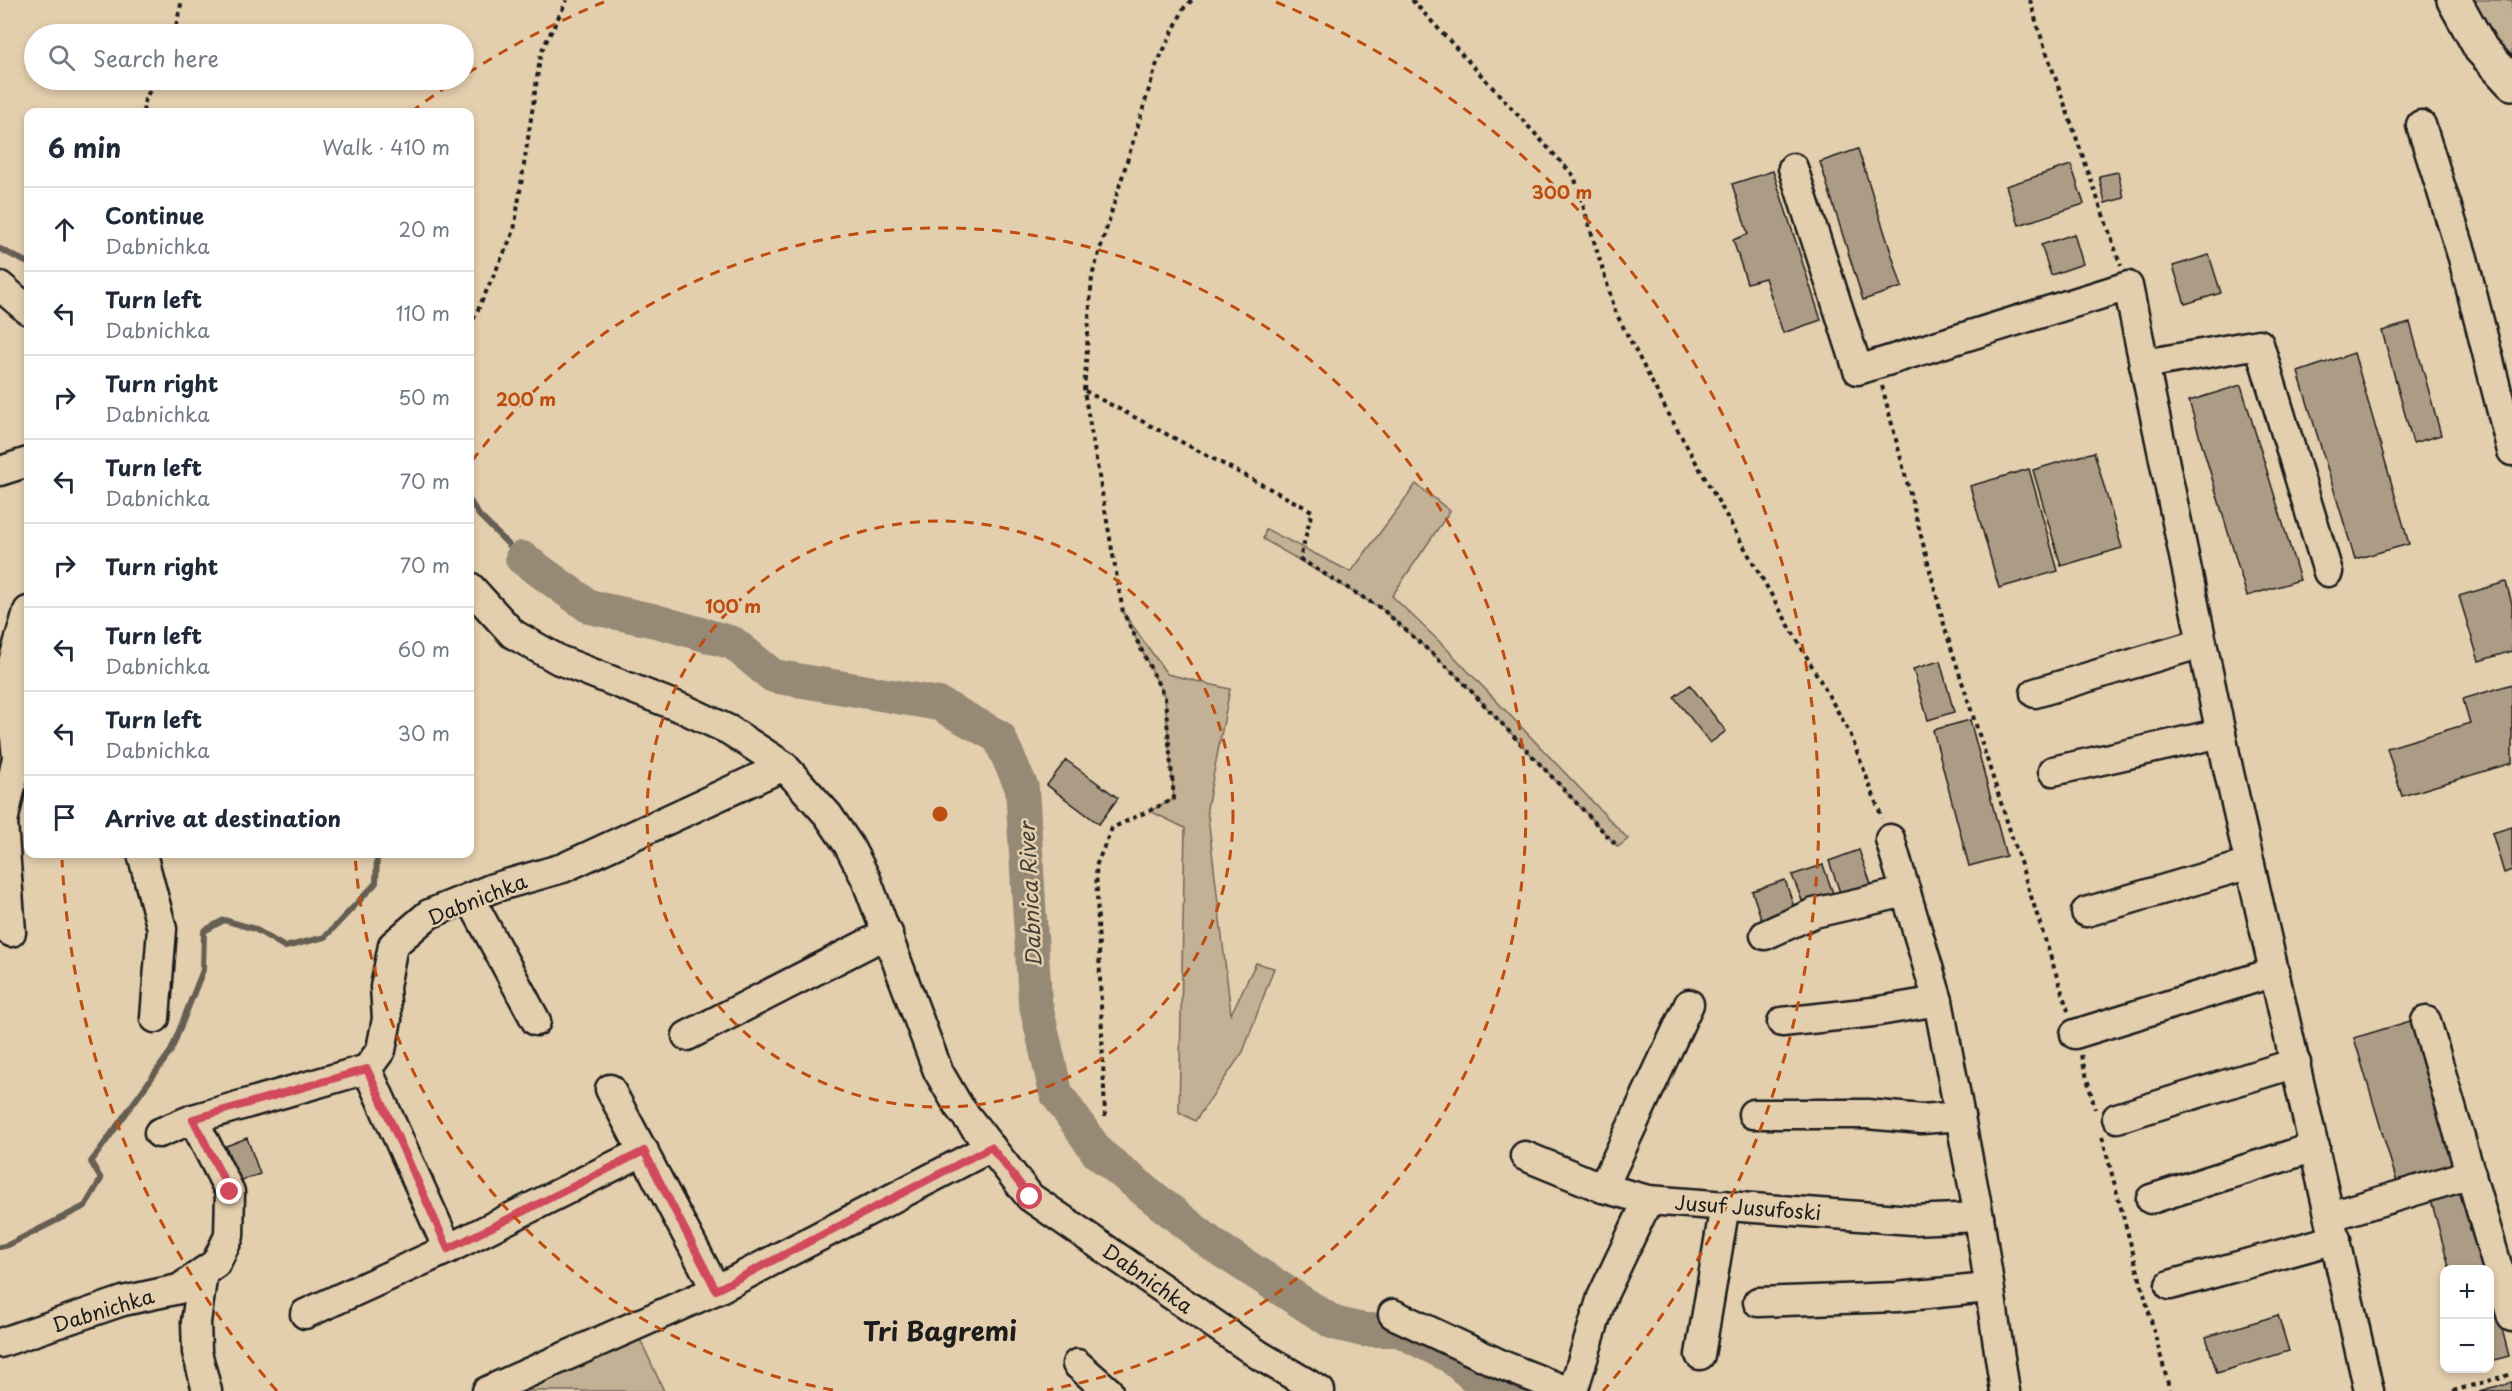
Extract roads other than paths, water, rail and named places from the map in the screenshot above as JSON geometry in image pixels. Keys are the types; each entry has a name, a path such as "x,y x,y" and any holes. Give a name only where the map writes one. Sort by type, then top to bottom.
{"main road":[{"path":"2454,0 2481,49 2512,83"}],"street":[{"path":"2421,125 2463,258 2512,451"},
{"path":"1793,168 1858,370 2128,286 2221,733 2370,1391"},
{"path":"0,286 24,307"},
{"path":"2144,364 2259,344 2328,572"},
{"path":"0,471 24,463"},
{"name":"Dabnichka","path":"474,591 513,634 559,660 684,709 729,730 784,766 828,815 849,846 866,879 938,1071 959,1107 1030,1197 1259,1355 1320,1391"},
{"path":"11,932 3,822 17,758 9,676 24,625"},
{"path":"2035,693 2202,643"},
{"path":"2053,771 2221,733"},
{"name":"Dabnichka","path":"367,1069 381,1050 387,1019 385,987 393,945 429,914 470,898 563,868 784,766"},
{"path":"1890,839 1938,1001 1979,1217 2005,1391"},
{"path":"143,858 162,929 155,1018"},
{"path":"2086,912 2250,864"},
{"path":"1765,935 1814,913 1906,892"},
{"path":"470,898 536,1021"},
{"path":"687,1036 888,933"},
{"path":"2076,1034 2275,972"},
{"path":"1782,1022 1873,1012 1938,1001"},
{"path":"1603,1188 1689,1004"},
{"path":"2427,1021 2512,1317"},
{"path":"2104,1119 2296,1063"},
{"path":"159,1133 193,1119 367,1069 448,1249"},
{"path":"610,1089 716,1290"},
{"path":"1753,1114 1867,1114 1922,1119 1960,1116"},
{"name":"Dabnichka","path":"0,1343 123,1301 179,1289 216,1263 229,1236 230,1192 193,1119"},
{"path":"487,1391 716,1290 991,1147"},
{"path":"2151,1199 2315,1147"},
{"path":"305,1314 448,1249 644,1151"},
{"name":"Jusuf Jusufoski","path":"1525,1156 1603,1188 1648,1200 1912,1220 1979,1217"},
{"path":"2170,1285 2333,1228 2471,1174"},
{"path":"1573,1391 1602,1297 1648,1200"},
{"path":"1700,1355 1725,1205"},
{"path":"203,1272 196,1322 197,1352 207,1391"},
{"path":"1758,1302 1898,1297 1988,1288"},
{"path":"1393,1314 1502,1365 1567,1391"},
{"path":"1077,1364 1108,1391"}],"waterway":[{"name":"Dabnica River","path":"0,249 24,261"},
{"name":"Dabnica River","path":"474,507 522,558"},
{"name":"Dabnica River","path":"522,558 590,607 656,621 733,643 773,676 939,704 999,737 1022,788 1035,1001 1056,1093 1098,1153 1213,1245 1334,1323 1363,1330 1399,1330 1450,1356 1481,1382 1511,1391"},
{"path":"0,1247 85,1206 101,1179 91,1162 171,1051 203,970 204,931 224,920 255,929 285,947 325,937 376,883 377,858"}],"district":[{"name":"Tri Bagremi","path":"940,1330"}]}
